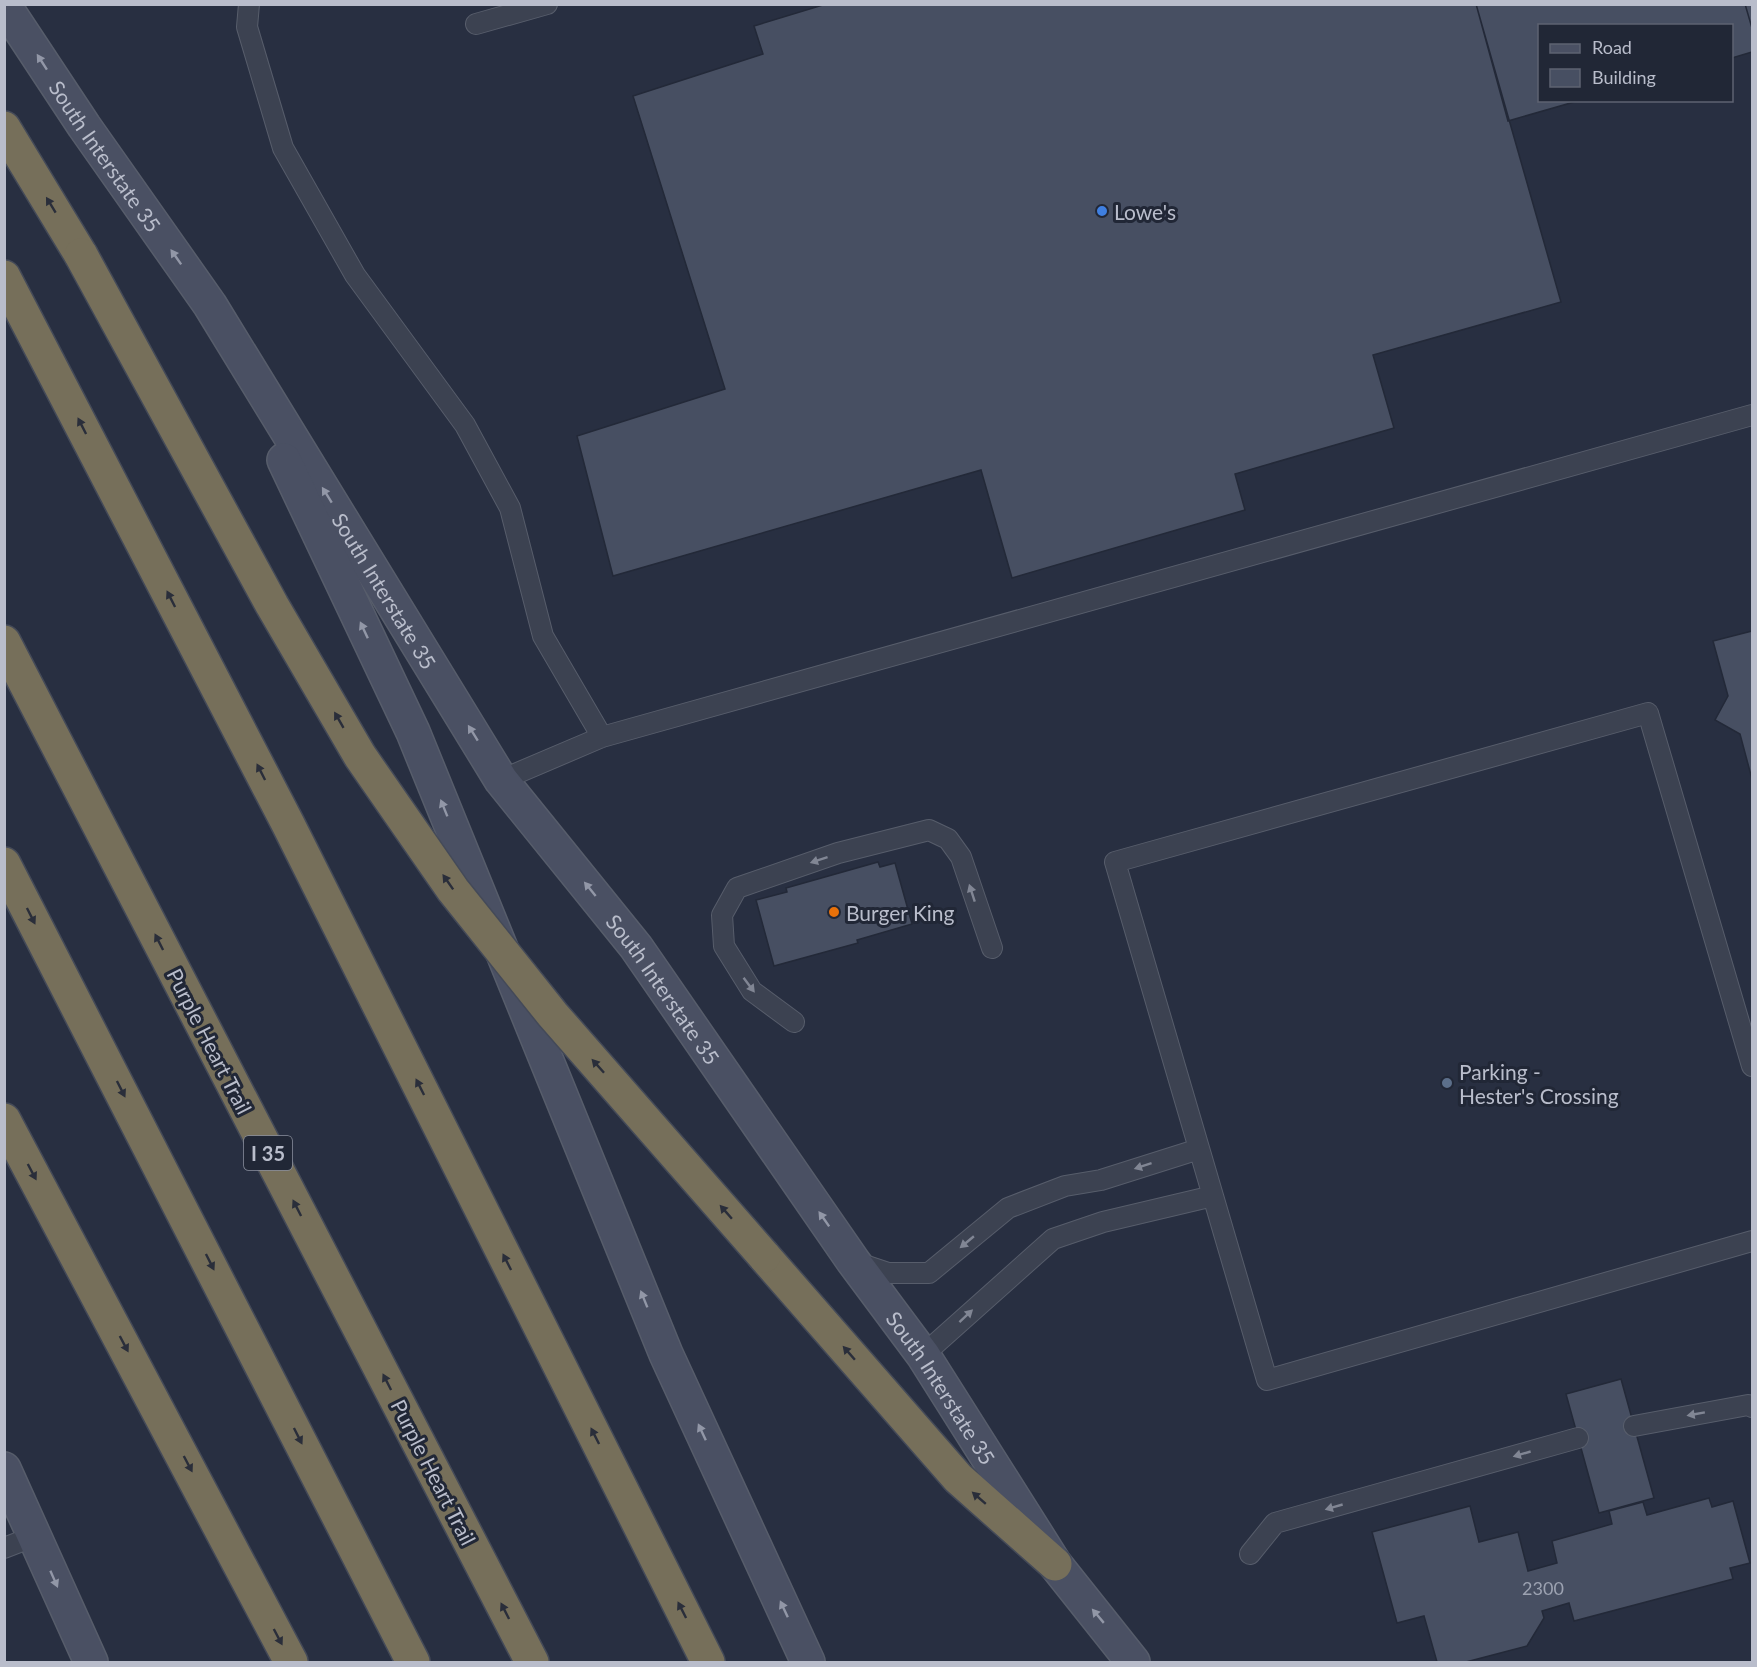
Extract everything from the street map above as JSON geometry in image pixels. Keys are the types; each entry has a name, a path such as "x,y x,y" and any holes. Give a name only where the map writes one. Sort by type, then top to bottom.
{"highway":[{"path":"4,128 81,255 272,605 360,756 453,890 553,1015 958,1478 1055,1564"},
{"path":"4,277 288,824 708,1662"},
{"name":"Purple Heart Trail","path":"4,642 532,1662"},
{"path":"4,864 413,1662"},
{"path":"4,1120 291,1662"}],"main road":[{"name":"South Interstate 35","path":"4,5 84,126 210,305 501,780 636,947 853,1262 923,1355 1055,1564 1133,1662"},
{"name":"South Interstate 35","path":"210,305 413,732 666,1354 808,1662"},
{"path":"4,1468 91,1662"}],"lane":[{"path":"249,4 247,27 283,148 355,275 471,435 510,508 543,636 602,737"},
{"path":"476,24 547,4"},
{"path":"501,780 602,737 1752,415"},
{"path":"1752,1066 1648,713 1115,862 1267,1380 1752,1241"},
{"path":"794,1022 752,990 724,946 722,915 737,888 838,853 929,830 948,839 961,857 992,948"},
{"path":"853,1262 888,1273 929,1273 1008,1208 1065,1186 1101,1180 1198,1149"},
{"path":"923,1355 1053,1239 1103,1222 1213,1196"},
{"path":"1634,1426 1748,1405 1752,1407"},
{"path":"1250,1554 1275,1523 1578,1438"},
{"path":"4,1548 34,1536"}],"building":[{"name":"Lowe's","path":"826,4 1476,4 1561,302 1373,355 1394,428 1235,474 1245,510 1012,578 981,470 613,576 577,436 725,389 633,96 763,54 754,26"},
{"path":"1476,4 1745,4 1752,28 1752,52 1733,58 1733,24 1538,24 1538,102 1574,102 1508,121"},
{"path":"1745,4 1752,4 1752,28"},
{"path":"1752,631 1752,779 1740,734 1715,720 1728,696 1713,641"},
{"name":"Burger King","path":"878,862 880,867 895,863 912,924 857,940 858,943 774,966 756,900 787,892 786,888"},
{"path":"1621,1379 1654,1498 1599,1513 1566,1394"},
{"path":"1709,1498 1712,1507 1733,1501 1750,1563 1730,1568 1733,1579 1574,1621 1569,1603 1542,1611 1544,1618 1527,1646 1466,1662 1437,1662 1424,1616 1397,1623 1372,1532 1470,1506 1479,1542 1518,1532 1528,1571 1557,1563 1552,1541 1612,1524 1609,1511 1643,1502 1647,1515"}],"place":[{"name":"Lowe's","path":"1102,211"},
{"name":"Burger King","path":"834,912"},
{"name":"Parking - Hester's Crossing","path":"1447,1083"}]}
